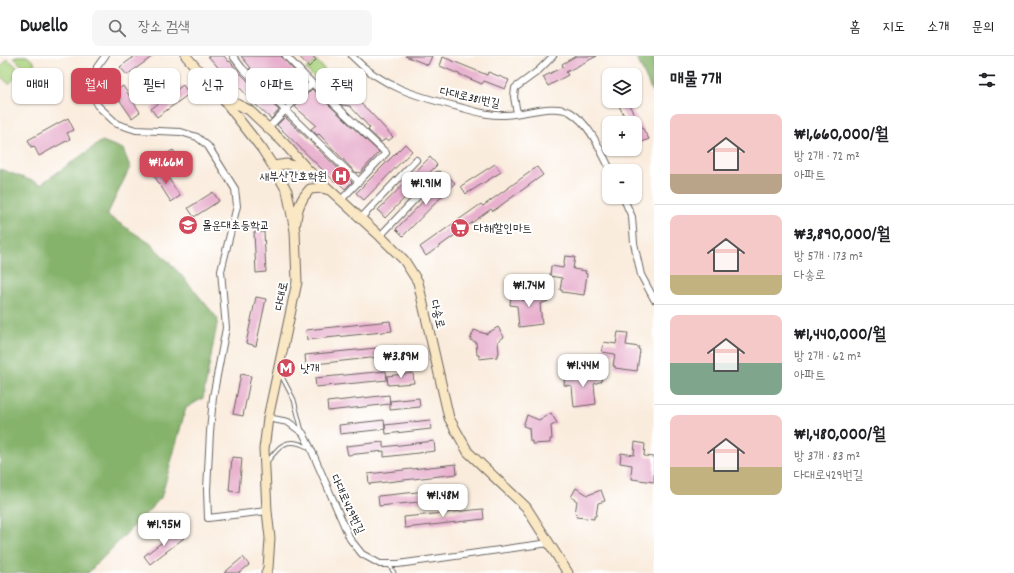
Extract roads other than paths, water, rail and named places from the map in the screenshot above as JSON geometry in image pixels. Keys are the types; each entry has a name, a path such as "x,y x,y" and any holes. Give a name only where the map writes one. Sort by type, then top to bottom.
{"main road":[{"name":"다대로","path":"186,56 196,68"},
{"name":"다대로","path":"227,104 262,149 287,191 295,231 297,282 268,418 264,449 270,538 268,568 266,573"},
{"path":"237,104 249,110 284,142 307,169"},
{"name":"다송로","path":"273,166 287,164 307,169 361,218 404,260 418,282 449,418 468,452 526,507 568,573"},
{"path":"295,231 296,211 302,198 310,189 322,188 330,190"}],"street":[{"path":"105,56 97,67 94,82 97,105 118,124 136,130 181,132 197,136 208,146 235,189 237,206 221,270 226,328 213,397 211,418 207,490 208,518 267,511"},
{"path":"233,56 242,68 286,109 359,182"},
{"path":"286,56 312,83 386,153 341,200"},
{"name":"다대로381번길","path":"352,56 375,76 408,93 483,113 504,115 556,108 569,112 590,130 607,164"},
{"path":"517,113 514,97 515,88 553,56"},
{"path":"268,128 312,83"},
{"path":"361,218 416,160"},
{"path":"380,236 438,175"},
{"path":"626,204 632,217 634,243 641,275 654,299"},
{"name":"다대로429번길","path":"268,418 288,422 302,433 311,449 350,539 362,554 380,564 398,564 549,543"}],"lane":[{"path":"278,370 294,400 302,433"},
{"path":"266,464 278,447 286,442 301,443 311,449"},
{"path":"389,564 394,573"}],"place":[{"name":"새부산간호학원","path":"341,176"},
{"name":"몰운대초등학교","path":"188,225"},
{"name":"다해할인마트","path":"460,228"},
{"name":"낫개","path":"286,368"}]}
